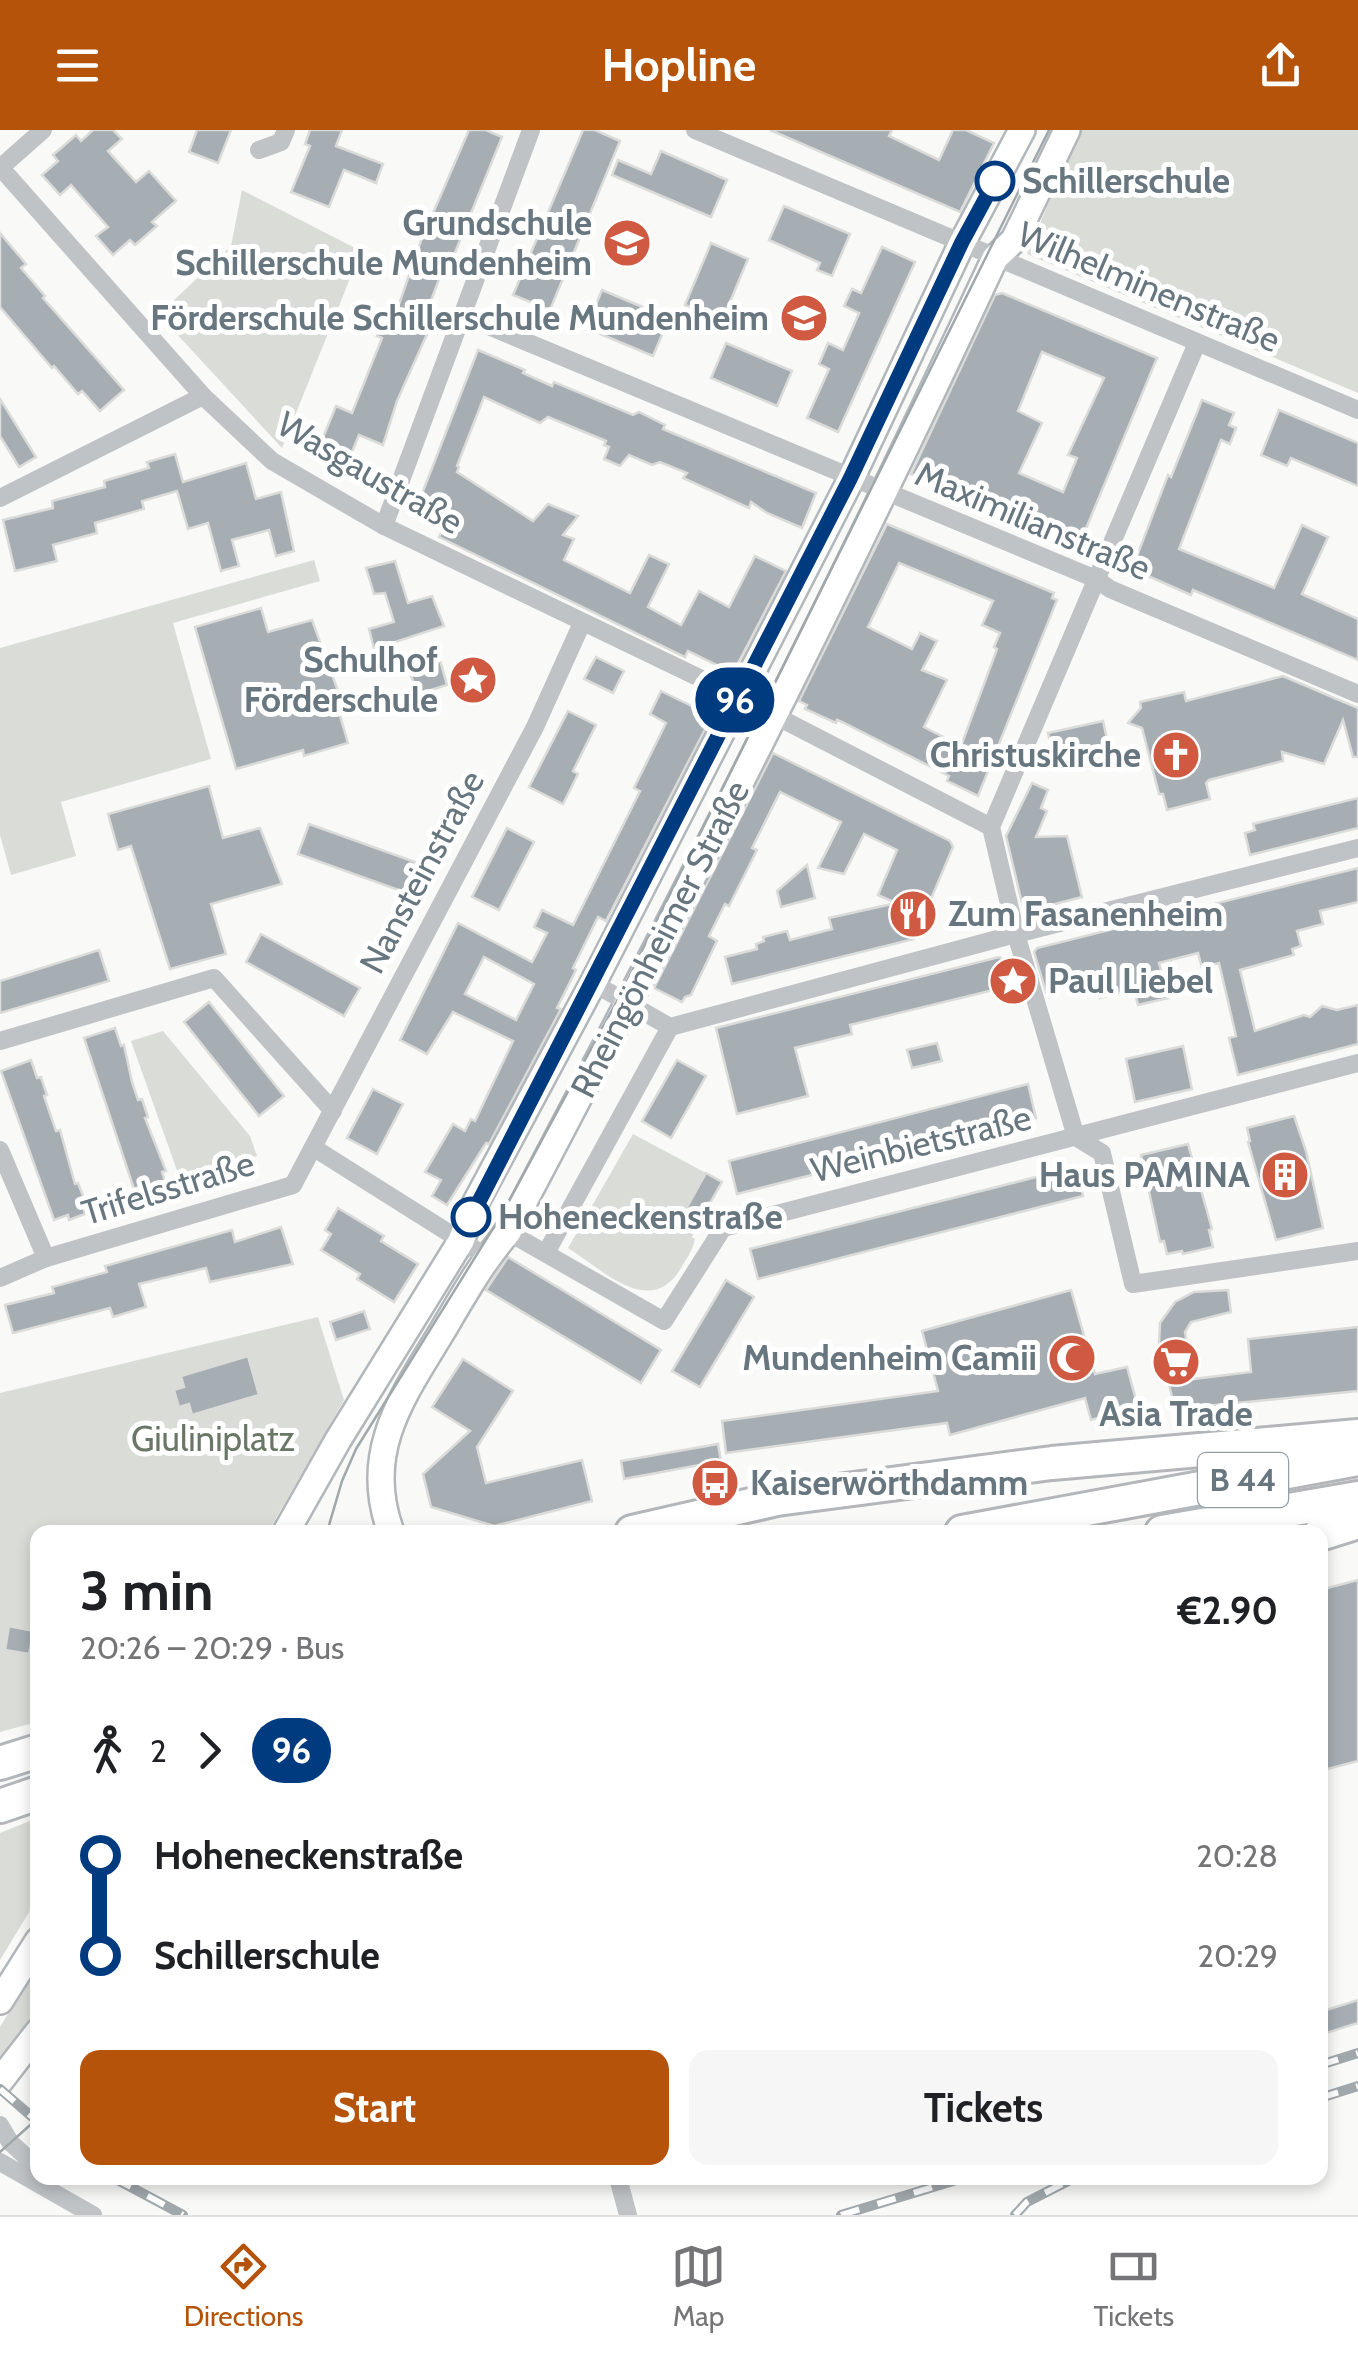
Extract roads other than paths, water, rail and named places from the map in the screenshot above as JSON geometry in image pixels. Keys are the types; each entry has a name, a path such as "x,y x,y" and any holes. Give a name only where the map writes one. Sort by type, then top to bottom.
{"highway":[{"path":"663,1525 776,1499 1052,1464 1358,1436"},
{"name":"B 44","path":"999,1525 1358,1458"},
{"name":"B 44","path":"1202,1525 1358,1498"},
{"path":"1328,1531 1358,1522"},
{"path":"0,1763 30,1754"},
{"path":"0,1806 30,1796"}],"street":[{"path":"0,167 43,130"},
{"path":"259,150 281,142 286,130"},
{"path":"384,526 532,130"},
{"name":"Wilhelminenstraße","path":"695,130 1358,410"},
{"name":"Rheingönheimer Straße","path":"290,1525 461,1241 476,1204 850,479 962,242 1022,130"},
{"name":"Rheingönheimer Straße","path":"389,1525 380,1482 382,1451 394,1412 487,1257 508,1232 630,1002 885,493 995,258 1014,240 1067,130"},
{"name":"Wasgaustraße","path":"0,167 203,396 272,460 384,526 737,696 991,827"},
{"name":"Maximilianstraße","path":"462,315 1358,694"},
{"path":"1196,343 991,827 1016,934 1076,1138 1102,1153 1134,1284 1358,1252"},
{"path":"0,498 203,396"},
{"name":"Nansteinstraße","path":"314,1148 535,727 582,623"},
{"path":"593,983 670,1026 1358,848"},
{"path":"0,1040 214,978 333,1111"},
{"name":"Rheingönheimer Straße","path":"546,1253 670,1026"},
{"name":"Weinbietstraße","path":"508,1232 664,1321 723,1228 1358,1062"},
{"path":"314,1148 487,1257"},
{"name":"Trifelsstraße","path":"0,1278 46,1258 294,1184 314,1148"},
{"path":"0,1150 46,1258"},
{"path":"0,2001 30,1954"},
{"path":"0,2081 30,2042"},
{"path":"0,2125 10,2142 30,2161"},
{"path":"0,2162 30,2182"},
{"path":"37,2185 79,2206"},
{"path":"55,2185 79,2206"},
{"path":"620,2185 628,2215"}],"tram line":[{"path":"329,1525 356,1449 502,1214 619,997 1049,130"},
{"path":"0,2152 30,2125"}],"railway":[{"path":"1328,2062 1358,2053"},
{"path":"1328,2095 1358,2086"},
{"path":"0,2089 30,2115"},
{"path":"127,2185 183,2215"},
{"path":"841,2215 940,2185"},
{"path":"1015,2215 1027,2202 1060,2185"}],"place":[{"name":"Schillerschule","path":"995,181"},
{"name":"Grundschule Schillerschule Mundenheim","path":"627,243"},
{"name":"Förderschule Schillerschule Mundenheim","path":"804,318"},
{"name":"Schulhof Förderschule","path":"473,680"},
{"name":"Christuskirche","path":"1176,755"},
{"name":"Zum Fasanenheim","path":"913,914"},
{"name":"Paul Liebel","path":"1013,981"},
{"name":"Haus PAMINA","path":"1285,1175"},
{"name":"Hoheneckenstraße","path":"471,1217"},
{"name":"Mundenheim Camii","path":"1072,1358"},
{"name":"Asia Trade","path":"1176,1362"},
{"name":"Kaiserwörthdamm","path":"715,1483"}],"park label":[{"name":"Giuliniplatz","path":"213,1439"}]}
